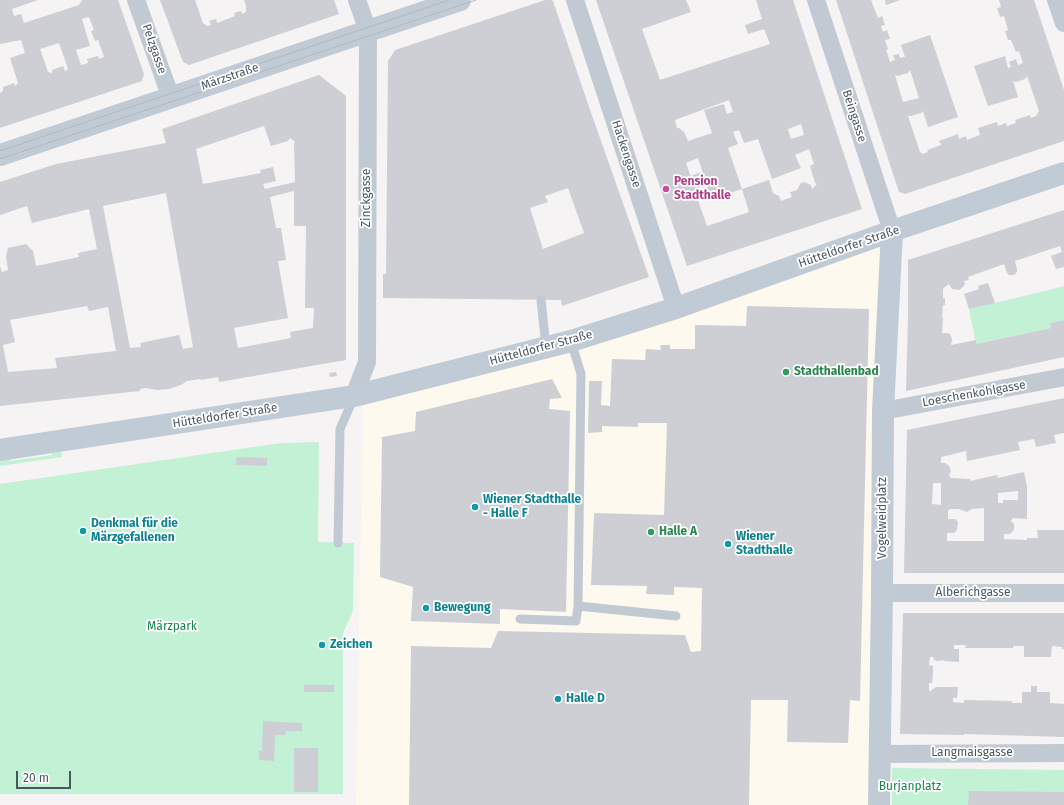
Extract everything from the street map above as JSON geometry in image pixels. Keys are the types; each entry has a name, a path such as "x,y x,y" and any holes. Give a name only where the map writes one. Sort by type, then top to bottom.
{"main road":[{"name":"Märzstraße","path":"0,155 460,0"},
{"name":"Hütteldorfer Straße","path":"0,450 354,396 571,341 676,308 892,231 1064,173"},
{"name":"Vogelweidplatz","path":"879,805 883,411 892,231"}],"street":[{"name":"Pelzgasse","path":"136,0 171,98"},
{"name":"Zinckgasse","path":"354,396 367,362 368,31 357,0"},
{"name":"Hackengasse","path":"575,0 676,308"},
{"name":"Beingasse","path":"816,0 892,231"},
{"path":"1056,0 1064,23"},
{"name":"Loeschenkohlgasse","path":"883,411 1064,377"},
{"name":"Alberichgasse","path":"882,593 1064,593"},
{"name":"Langmaisgasse","path":"880,754 1064,753"}],"lane":[{"path":"541,300 546,347"},
{"path":"520,620 576,621 578,606 581,374 571,341"},
{"path":"338,542 340,429 354,396"},
{"path":"578,606 676,616"}],"shaded area":[{"path":"892,231 879,805 356,805 363,394"}],"green space":[{"path":"1064,286 1064,320 1050,323 1051,328 976,344 969,309"},
{"name":"Märzpark","path":"319,442 318,542 354,543 353,611 343,633 343,794 0,794 0,484 281,443"},
{"path":"61,450 62,457 0,466 0,459 9,458 10,461 52,455 52,451"},
{"name":"Burjanplatz","path":"892,768 1064,770 1064,805 892,805"}],"building":[{"path":"0,0 38,0 12,9 14,16 21,14 24,23 79,5 82,0 118,0 144,74 142,81 0,128 0,93 3,91 3,87 14,83 15,86 18,83 10,58 25,53 21,40 0,44","holes":["89,17 94,30 91,31 95,41 98,40 104,57 99,59 98,56 87,59 88,63 81,65 76,50 90,46 82,19","59,43 68,69 65,71 63,66 52,70 52,73 48,72 40,49"]},
{"path":"160,0 195,0 203,23 207,26 211,25 209,21 216,19 217,23 235,16 234,13 241,11 242,14 246,12 244,0 334,0 339,14 189,65 183,62"},
{"path":"545,0 553,1 649,277 562,306 561,300 383,298 383,274 386,274 388,61 395,50","holes":["568,188 584,233 543,249 530,208 548,202 545,196"]},
{"path":"596,0 686,0 691,12 642,29 660,80 770,44 764,29 748,34 745,25 762,19 756,0 793,0 862,209 687,266","holes":["729,100 733,112 727,114 724,104 704,110 712,133 688,141 684,132 677,128 675,120","801,124 804,135 791,139 788,129","739,130 744,143 758,139 772,179 801,168 795,155 809,149 814,164 810,166 815,183 817,184 812,189 811,185 804,182 801,183 797,190 790,192 792,197 781,201 779,196 773,193 769,180 742,189 728,148 738,144 733,132","698,158 703,173 699,173 691,177 686,163","706,185 711,199 742,189 749,212 707,226 694,189"]},
{"path":"836,0 871,0 878,18 882,16 885,25 881,26 883,32 887,30 890,39 885,40 888,49 886,50 890,62 895,60 893,55 899,54 900,58 905,57 901,45 930,35 958,117 928,127 923,111 921,113 908,116 920,152 923,154 928,152 927,150 941,145 939,141 958,134 959,139 966,136 967,140 980,135 978,128 997,122 998,126 1006,123 1007,126 1016,123 1015,120 1030,115 1031,118 1036,116 1039,111 1027,76 1025,79 1016,82 1013,81 1018,97 988,106 974,66 1005,56 1008,68 1011,67 1009,62 1016,59 1018,65 1023,63 1019,51 1016,52 1011,40 1008,40 1005,31 1008,30 1004,16 1000,17 997,8 1001,7 999,0 1034,0 1064,90 1064,141 905,194 899,192","holes":["910,70 919,98 903,102 895,75 898,76 908,73"]},
{"path":"885,0 900,0 886,5"},
{"path":"319,75 346,96 346,360 219,382 218,377 187,381 181,385 169,389 157,390 146,388 140,389 140,391 0,406 0,266 2,272 8,270 6,257 8,248 26,244 33,251 36,266 79,257 78,253 97,249 89,209 32,223 27,206 0,215 0,182 56,164 166,143 162,129","holes":["264,126 271,146 288,141 290,138 295,142 295,182 265,189 263,184 276,181 273,167 260,170 261,173 203,184 196,149","294,191 294,226 306,226 305,308 314,308 313,328 290,332 291,338 238,348 234,328 288,318 278,261 286,260 281,228 276,228 270,197","166,193 193,347 183,349 179,335 140,343 141,347 130,348 103,206","87,306 89,311 108,307 116,351 55,358 57,368 8,372 3,345 15,342 10,320"]},
{"path":"1064,210 1064,267 1056,269 1051,256 1062,252 1060,246 1015,261 1017,272 1014,275 1009,275 1007,273 1004,264 968,277 969,280 964,281 965,284 959,290 952,289 949,284 943,289 945,305 943,305 942,333 950,334 952,339 951,345 976,340 976,344 1051,328 1050,323 1064,320 1064,357 906,391 908,260"},
{"path":"988,283 995,303 969,309 964,294 979,289 978,286"},
{"name":"Wiener Stadthalle","path":"747,306 869,309 860,701 850,700 848,743 787,742 788,700 751,700 749,805 409,805 411,646 491,648 498,631 685,635 691,652 701,651 702,588 674,587 674,595 646,594 647,586 591,585 594,513 664,515 667,423 638,423 638,427 602,426 602,432 588,433 589,381 602,381 601,405 610,406 612,359 645,360 646,349 661,350 660,345 670,345 670,349 695,349 695,325 746,326"},
{"path":"336,372 337,376 330,377 329,373"},
{"name":"Wiener Stadthalle - Halle F","path":"552,379 562,398 550,399 549,409 570,411 566,612 500,609 500,624 411,621 413,587 380,577 382,437 415,431 416,412"},
{"path":"1064,398 1064,433 1054,435 1056,443 1036,447 1034,439 1018,442 1020,450 967,461 966,451 941,457 941,463 945,463 949,466 951,471 949,475 951,478 970,479 970,481 997,475 998,478 1024,472 1027,486 1027,519 1013,518 1011,521 1014,524 1014,530 1010,534 1004,534 1004,539 1027,540 1027,538 1038,538 1037,530 1064,530 1064,573 904,573 907,430","holes":["933,483 941,483 941,505 932,504","1018,491 1018,500 1003,500 1003,503 998,503 998,493","984,508 984,541 947,541 947,533 954,533 957,530 958,522 955,519 948,519 948,511 950,509 959,509 967,512 972,509"]},
{"path":"237,457 267,458 267,466 236,465"},
{"path":"903,613 1064,613 1064,649 1062,649 1062,647 1052,646 1051,657 1024,657 1024,646 1013,646 1013,648 965,648 966,645 954,645 954,649 959,649 959,662 943,660 937,661 934,660 933,657 930,657 929,665 933,666 933,674 932,683 929,683 929,691 936,687 958,687 957,698 953,698 953,702 964,703 964,700 1012,701 1012,703 1022,703 1022,692 1031,692 1031,686 1037,686 1037,692 1050,692 1050,703 1064,704 1064,737 900,734"},
{"path":"304,685 334,685 334,692 304,692"},
{"path":"263,721 302,723 302,731 286,731 285,735 275,735 274,761 259,760 259,751 262,751"},
{"path":"294,748 318,748 318,792 294,792"},
{"path":"969,791 1064,792 1064,805 968,805"}],"tram line":[{"path":"0,151 449,0"},
{"path":"0,159 476,0"}],"place":[{"name":"Pension Stadthalle","path":"666,189"},
{"name":"Stadthallenbad","path":"786,372"},
{"name":"Wiener Stadthalle - Halle F","path":"475,507"},
{"name":"Denkmal für die Märzgefallenen","path":"83,531"},
{"name":"Halle A","path":"651,532"},
{"name":"Wiener Stadthalle","path":"728,544"},
{"name":"Bewegung","path":"426,608"},
{"name":"Zeichen","path":"322,645"},
{"name":"Halle D","path":"558,699"}]}
